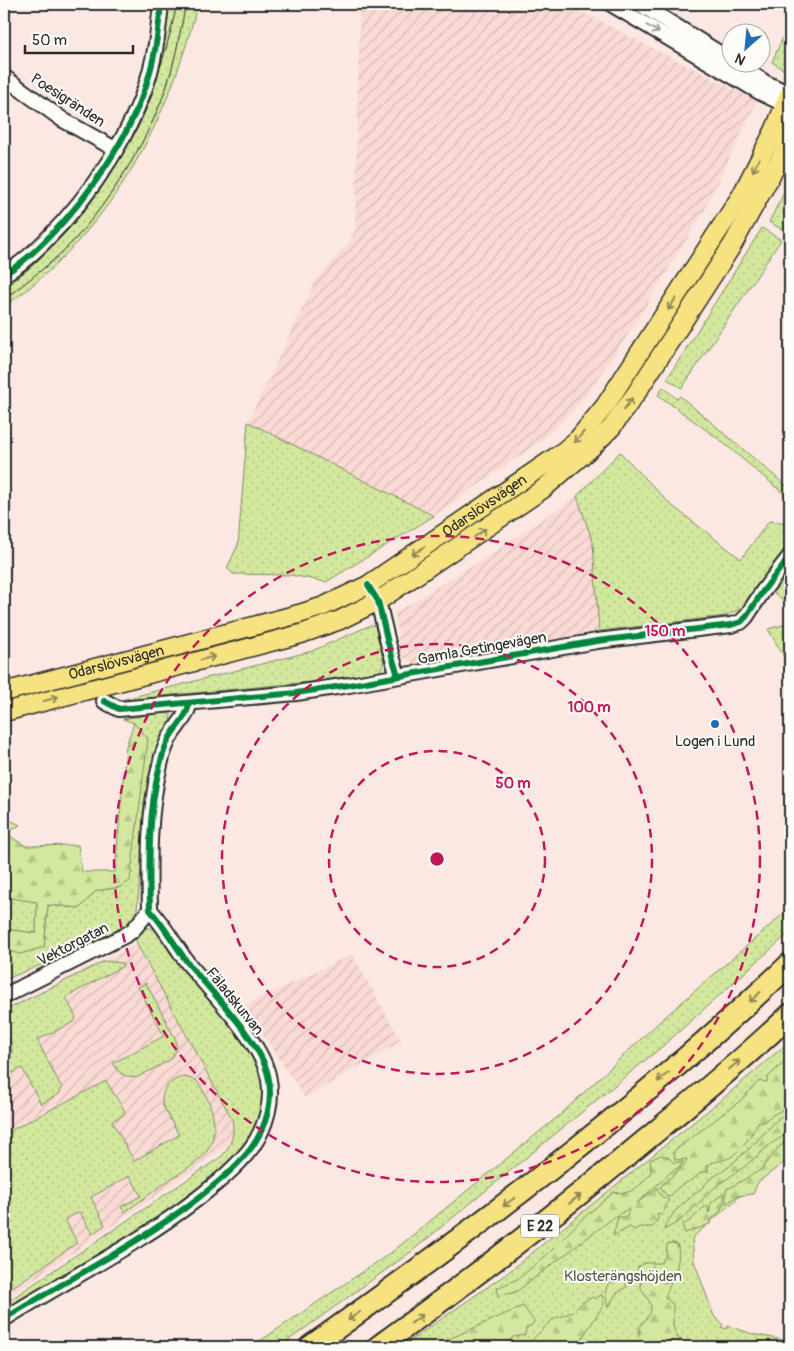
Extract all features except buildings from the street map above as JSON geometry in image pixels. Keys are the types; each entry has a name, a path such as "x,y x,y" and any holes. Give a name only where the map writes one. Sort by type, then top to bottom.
{"highway":[{"name":"E 22","path":"310,1347 422,1268 539,1180 700,1046 790,964"},
{"name":"E 22","path":"378,1347 452,1294 576,1198 697,1098 790,1016"}],"main road":[{"name":"Odarslövsvägen","path":"4,692 324,606 368,585 560,454 584,432 605,406 741,196 789,98"},
{"name":"Odarslövsvägen","path":"4,712 301,634 340,620 378,601 544,489 572,466 612,427 652,370 732,244 780,159 790,136"}],"street":[{"path":"4,274 30,255 55,230 100,176 140,101 152,65 157,40 160,4"},
{"path":"611,4 761,93 789,98"},
{"path":"640,4 722,55"},
{"path":"749,72 789,98"},
{"name":"Poesigränden","path":"4,77 63,120 115,149"},
{"name":"Gamla Getingevägen","path":"104,701 118,714 189,704 296,693 598,641 731,625 741,622 746,617 790,556"},
{"path":"368,585 378,601 398,676"},
{"path":"150,910 149,845 155,790 160,766 169,739 188,711 189,704"},
{"name":"Vektorgatan","path":"4,996 124,936 132,931 150,910"},
{"name":"Fäladskurvan","path":"4,1319 171,1218 214,1185 232,1168 251,1148 264,1124 269,1105 269,1084 264,1063 257,1049 185,959 164,925 150,910"}],"shaded area":[{"path":"360,4 566,4 757,101 704,211 631,330 587,395 545,438 434,516 248,422 315,282 349,242 355,230"},
{"path":"577,496 593,543 599,631 416,664 401,657 395,613 483,559"},
{"path":"138,943 248,1132 4,1300 4,1010"},
{"path":"352,954 401,1041 305,1098 244,1006"}],"green space":[{"path":"166,4 197,7 175,77 147,142 110,202 87,231 41,278 4,306 4,282 31,260 114,163"},
{"path":"790,21 790,64 786,71 772,62"},
{"path":"790,181 790,234 769,222"},
{"path":"762,228 781,240 682,388 667,379"},
{"path":"663,387 677,399 680,396 790,489 790,499 720,440 658,395"},
{"path":"248,422 434,516 326,582 291,575 233,574 227,568 238,545"},
{"path":"620,452 670,504 741,559 769,521 790,523 790,545 744,607 725,616 599,631 593,543 577,496"},
{"path":"790,570 790,606 773,592"},
{"path":"790,623 790,667 768,629"},
{"path":"371,625 375,626 384,663 380,671 374,676 162,696 124,703 121,700 312,651"},
{"path":"165,712 171,715 170,722 155,752 137,909 131,921 127,927 102,940 4,980 4,949 20,954 44,947 48,905 80,908 96,891 120,887 134,723 123,719"},
{"path":"134,723 148,739 130,881 120,887 96,891 80,908 48,905 44,947 20,954 4,949 4,929 36,933 37,902 4,897 4,817 20,825 6,833 26,846 78,845 82,872 115,872 126,746"},
{"path":"4,897 37,901 36,933 4,929"},
{"path":"790,908 790,932 664,1045 412,1251 279,1347 251,1347 392,1252 560,1115 657,1024"},
{"path":"146,927 157,930 220,1013 254,1054 264,1082 264,1098 255,1129 245,1145 229,1164 211,1181 151,1227 4,1316 4,1304 222,1156 230,1143 233,1134 232,1119 138,946 135,938 139,931"},
{"path":"105,961 122,963 123,966 66,997 76,1018 74,1022 37,1040 62,1088 59,1094 41,1104 22,1068 4,1077 4,1069 11,1058 12,1051 4,1028 4,1011"},
{"path":"146,983 176,1040 176,1051 170,1060 136,1078 123,1075 113,1063 164,1036 138,987"},
{"name":"Klosterängshöjden","path":"790,1041 790,1156 747,1190 692,1238 694,1261 714,1316 723,1325 721,1327 726,1329 728,1326 753,1334 783,1340 790,1343 790,1347 401,1347 506,1274 721,1100"},
{"path":"790,1057 790,1104 764,1122 758,1122 753,1132 731,1157 711,1163 708,1165 708,1172 701,1172 677,1188 671,1196 666,1195 660,1187 684,1165 687,1159 675,1160 674,1151 740,1101 759,1081 767,1082 768,1077"},
{"path":"184,1077 196,1080 207,1098 211,1109 214,1129 212,1140 201,1158 125,1212 121,1207 141,1196 130,1176 91,1197 105,1225 92,1234 80,1212 65,1219 77,1243 4,1293 4,1134 106,1081 126,1113 112,1121 134,1161 179,1135 162,1104 162,1099 165,1089 171,1082"},
{"path":"790,1113 790,1132 772,1143 744,1167 715,1187 680,1221 664,1230 676,1210 709,1180 726,1169 750,1148 778,1119"},
{"path":"790,1144 790,1158 758,1182 753,1194 737,1196 726,1204 726,1190 759,1171 781,1145"},
{"path":"661,1155 668,1157 674,1163 683,1161 680,1167 671,1172 637,1203 657,1188 661,1196 669,1200 662,1215 657,1214 658,1219 653,1227 640,1227 634,1230 630,1227 613,1236 618,1217 627,1217 629,1208 613,1218 516,1292 498,1296 497,1288 518,1279 548,1254 581,1220 614,1192 626,1193 638,1186 651,1174 650,1160"},
{"path":"724,1193 724,1202 721,1209 710,1220 710,1224 685,1233 682,1225 690,1221 707,1204 709,1213 711,1203"},
{"path":"667,1244 677,1244 678,1257 676,1271 665,1297 673,1305 673,1326 677,1337 693,1347 645,1347 639,1336 639,1331 651,1311 651,1307 641,1289 638,1267 645,1263 661,1263 666,1255"},
{"path":"620,1276 623,1280 626,1280 626,1287 616,1294 608,1307 606,1288"},
{"path":"602,1295 604,1304 579,1343 586,1345 580,1347 525,1347 552,1320 574,1311 583,1302 593,1297 596,1299"},
{"path":"523,1306 534,1321 532,1325 526,1328 525,1335 513,1337 502,1347 431,1347"}],"tram line":[{"path":"4,287 33,265 65,234 110,175 144,112 168,42 177,4"},
{"path":"4,299 51,262 76,238 101,207 125,172 155,117 166,88 186,4"}],"cycle path":[{"path":"4,274 31,255 79,204 124,136 136,112 152,64 157,42 161,4"},
{"path":"104,701 119,709 296,693 597,641 731,625 741,622 746,617 790,556"},
{"path":"368,585 378,601 398,676"},
{"path":"4,1319 151,1232 197,1199 226,1175 252,1147 268,1113 270,1084 263,1061 255,1047 245,1032 187,962 150,910 150,837 156,783 166,745 186,713 189,703"}],"place":[{"name":"Logen i Lund","path":"715,724"}]}
